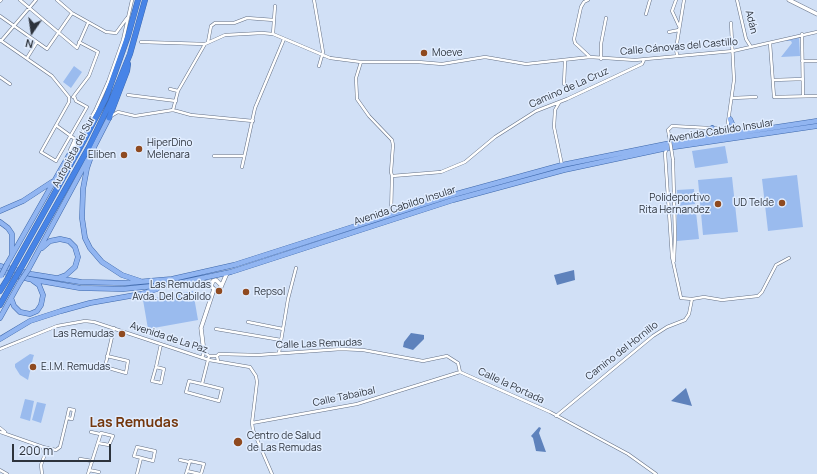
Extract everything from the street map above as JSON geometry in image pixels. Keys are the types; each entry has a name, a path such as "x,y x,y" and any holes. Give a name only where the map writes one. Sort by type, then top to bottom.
{"highway":[{"name":"Autopista del Sur","path":"0,291 84,142 102,105 128,36 138,0"},
{"name":"Autopista del Sur","path":"0,305 89,147 111,101 130,54 145,0"},
{"path":"109,118 128,71 130,54"}],"main road":[{"path":"0,318 38,252 109,118"},
{"path":"730,119 734,128 738,132"},
{"name":"Avenida Cabildo Insular","path":"0,266 9,264 54,278 106,284 155,281 194,275 234,265 449,196 562,165 712,136 817,121"},
{"name":"Avenida Cabildo Insular","path":"0,274 60,285 95,288 123,289 163,286 192,281 227,273 460,198 564,170 667,148 817,126"},
{"path":"712,128 715,133 712,136"},
{"path":"727,129 738,132"},
{"path":"94,148 87,168 83,189 82,218 85,238 97,258 108,267 122,275 137,280 155,281"},
{"path":"0,274 9,264 69,155"},
{"path":"0,211 23,201 55,179"},
{"path":"0,222 8,228 12,234 13,247 9,264"},
{"path":"38,252 50,241 55,240 66,240 75,247 78,257 75,267 66,275 54,278"},
{"path":"12,298 14,306 20,312 30,314 37,311 42,302 42,292 38,285 28,278"},
{"path":"0,339 30,321 90,303 141,294 163,286"}],"street":[{"path":"20,0 76,48 88,23"},
{"path":"36,0 1,41 52,76 69,97 69,102 42,152 56,161 87,107 76,101 69,102"},
{"path":"57,0 72,13 88,23 101,30 113,33 119,30 128,16"},
{"path":"69,155 92,116 108,82 122,40 132,0"},
{"path":"314,0 323,56 319,66"},
{"path":"588,0 584,2 581,7 574,39 575,43 590,58"},
{"path":"646,14 650,0"},
{"path":"676,0 672,11 679,28"},
{"path":"677,56 679,28 684,0"},
{"name":"Adán","path":"737,0 746,39 751,47"},
{"path":"789,0 817,14"},
{"path":"273,34 275,6"},
{"path":"0,16 48,49 72,13"},
{"path":"173,110 178,91 207,43 211,26 216,24 234,23 247,18 274,20"},
{"path":"601,59 601,44 606,18"},
{"path":"674,265 675,236 673,160 668,130 672,126 727,129 730,119 734,80 731,24"},
{"path":"669,32 679,28"},
{"name":"Calle Cánovas del Castillo","path":"141,42 207,43 226,35 243,33 273,34 323,56 361,62 453,64 484,57 526,64 590,58 644,60 733,51 802,34 817,32"},
{"path":"802,34 803,96"},
{"path":"242,167 256,108 266,78 284,39"},
{"path":"27,58 37,42"},
{"path":"69,97 74,96 90,73 98,52 79,42"},
{"path":"770,43 774,97 817,96"},
{"name":"Camino de La Cruz","path":"392,176 441,172 465,162 496,137 525,117 536,111 559,103 642,64 644,60"},
{"path":"564,84 565,61"},
{"path":"802,61 817,61"},
{"path":"361,62 356,78 357,99 369,116 392,140 393,145 391,172 391,215"},
{"path":"0,77 10,84"},
{"path":"773,80 803,79"},
{"path":"170,89 178,91"},
{"path":"128,95 176,101"},
{"path":"74,96 76,101"},
{"path":"732,98 756,98"},
{"path":"115,103 117,108 124,114"},
{"path":"559,103 555,110 554,127 562,165"},
{"path":"109,118 114,113 135,116 173,110 191,115 253,122"},
{"path":"57,126 72,134 75,138 69,155"},
{"path":"667,148 665,153 670,227 674,265 682,298 692,299 704,297 728,300 758,296 762,292 776,265 789,258"},
{"path":"214,156 244,156"},
{"path":"279,353 296,268"},
{"path":"192,281 207,283 212,288 219,289 227,273"},
{"path":"202,358 204,352 201,328 213,281 216,280 221,285"},
{"name":"Camino del Hornillo","path":"556,416 653,336 666,327 685,320 690,314 692,299"},
{"name":"Avenida de La Paz","path":"0,349 51,328 71,322 94,322 209,360 244,364 254,370 257,382 252,423 253,430 272,474"},
{"path":"248,322 283,329"},
{"path":"107,356 128,361 126,373 104,368 107,356 114,328"},
{"path":"216,329 281,340"},
{"path":"156,367 164,369 161,383 152,381 161,344"},
{"name":"Calle Las Remudas","path":"209,356 216,356 219,354 279,353 341,349 375,351 423,361 447,356 455,359 458,363 460,372"},
{"path":"202,384 209,360 209,356 204,352"},
{"path":"216,356 218,361"},
{"name":"Calle la Portada","path":"460,372 556,416 632,456 656,474"},
{"name":"Calle Tabaibal","path":"252,423 357,404 460,372"},
{"path":"188,381 202,384 222,389 219,401 186,392 188,381"},
{"path":"0,432 56,450 60,448 67,418"},
{"path":"0,428 9,434"},
{"path":"91,432 113,436 110,445 98,443"},
{"path":"88,474 93,462 100,434"},
{"path":"43,447 45,454"},
{"path":"137,447 155,451 153,461 141,458 134,456 137,447"},
{"path":"42,474 41,465 45,454 52,449"},
{"path":"137,474 141,458"},
{"path":"80,459 92,462"},
{"path":"180,460 204,464 201,474 187,472 189,462"},
{"path":"0,470 6,474"},
{"path":"89,470 99,472"}],"shaded area":[{"path":"799,37 800,56 781,57 792,43 791,41 784,41"},
{"path":"74,66 82,72 71,88 63,82"},
{"path":"725,146 728,163 695,168 692,151"},
{"name":"UD Telde","path":"797,175 803,227 768,231 762,179"},
{"path":"732,177 738,232 703,235 698,180"},
{"path":"694,189 695,204 678,206 677,190"},
{"path":"696,212 699,239 677,241 677,213"},
{"path":"574,270 575,280 557,285 554,275"},
{"path":"193,291 198,320 148,329 143,300"},
{"path":"411,333 424,335 424,339 413,350 403,347 404,342"},
{"path":"30,354 34,355 28,380 20,375 15,367 15,364"},
{"path":"686,388 692,406 671,401"},
{"path":"25,399 34,401 30,421 20,418"},
{"path":"37,402 46,404 41,423 32,420"},
{"path":"539,427 541,428 539,433 546,452 536,451 533,438 531,436"}],"place":[{"name":"Moeve","path":"424,53"},
{"name":"HiperDino Melenara","path":"139,149"},
{"name":"Eliben","path":"124,155"},
{"name":"UD Telde","path":"782,203"},
{"name":"Polideportivo Rita Hernandez","path":"718,204"},
{"name":"Las Remudas Avda. Del Cabildo","path":"219,291"},
{"name":"Repsol","path":"246,292"},
{"name":"Las Remudas","path":"122,334"},
{"name":"E.I.M. Remudas","path":"33,367"},
{"name":"Centro de Salud de Las Remudas","path":"238,442"}],"district":[{"name":"Las Remudas","path":"134,423"}]}
